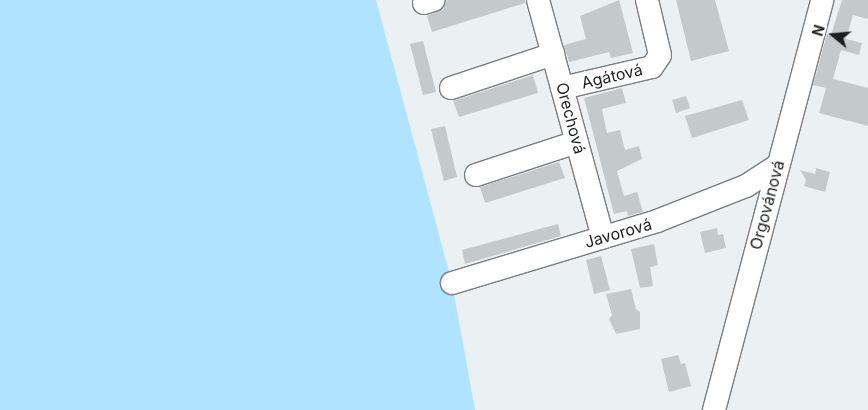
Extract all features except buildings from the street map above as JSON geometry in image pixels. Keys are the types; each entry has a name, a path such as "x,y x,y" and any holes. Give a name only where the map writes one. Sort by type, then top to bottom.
{"street":[{"name":"Orechová","path":"538,0 603,237"},
{"name":"Agátová","path":"562,88 652,67 660,55 647,0"},
{"name":"Orgovánová","path":"714,410 822,0"},
{"path":"451,88 553,54"},
{"path":"476,175 577,142"},
{"name":"Javorová","path":"452,283 657,222 738,190 777,166"}],"shaded area":[{"path":"0,0 376,0 452,283 475,410 0,410"}]}
